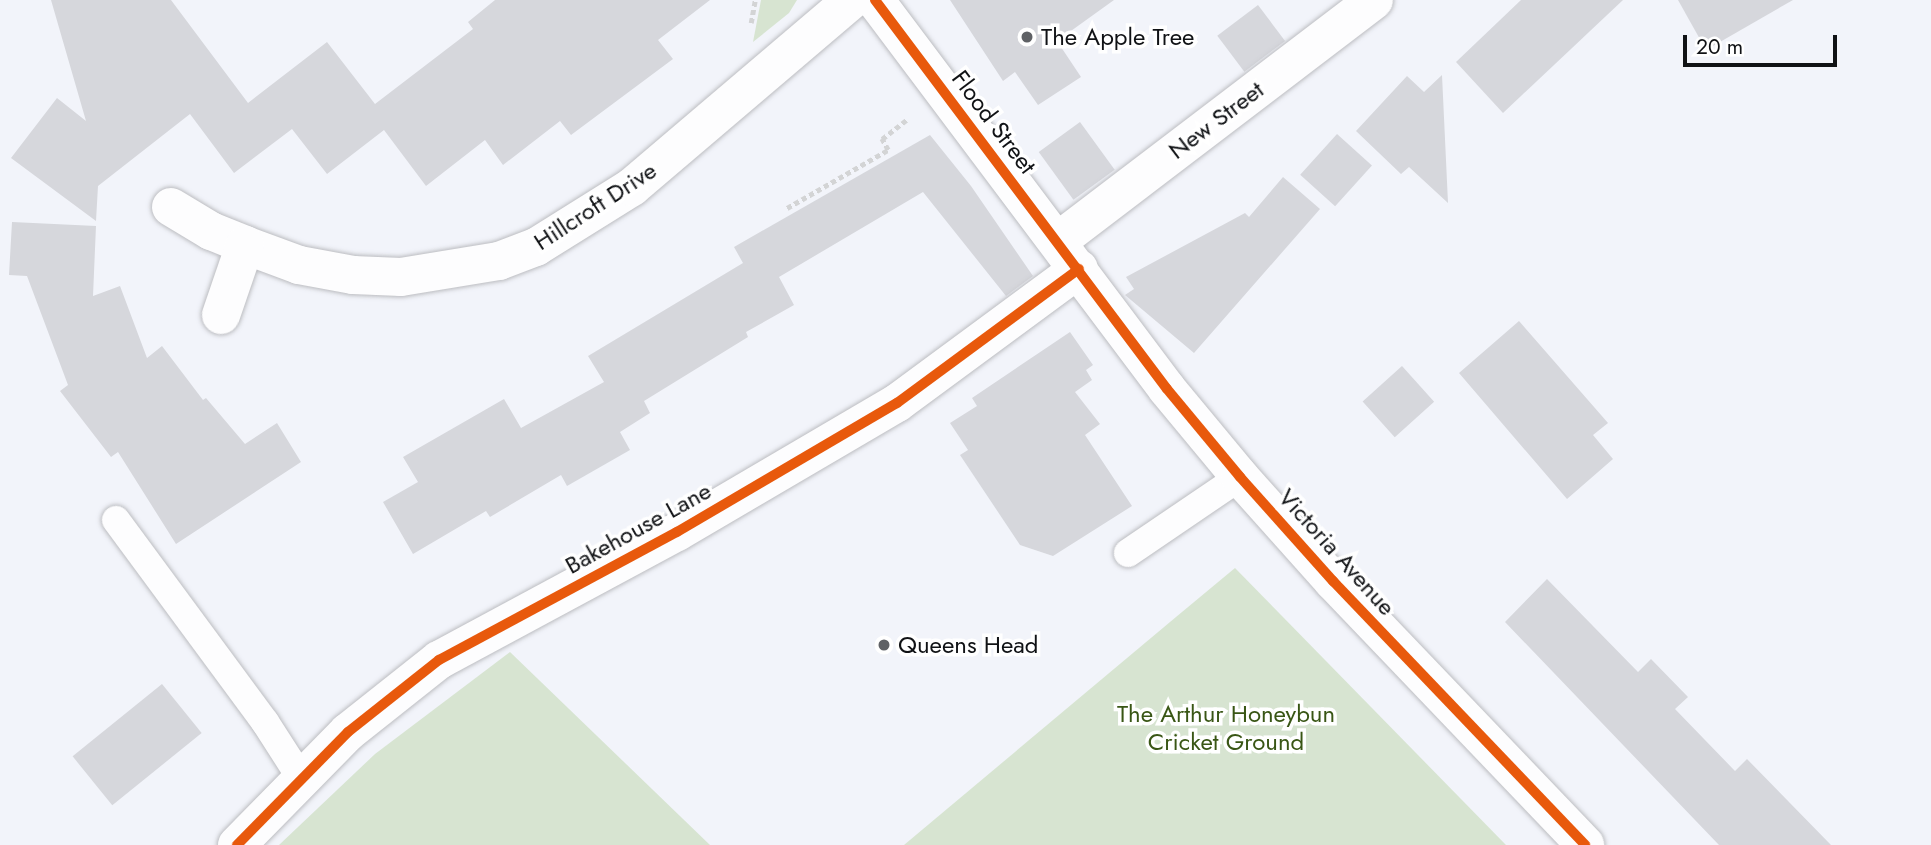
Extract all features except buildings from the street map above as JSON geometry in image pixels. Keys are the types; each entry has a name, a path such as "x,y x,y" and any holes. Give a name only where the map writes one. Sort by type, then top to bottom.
{"street":[{"name":"Hillcroft Drive","path":"171,207 211,231 245,245 299,265 353,275 401,277 446,272 499,261 536,247 632,187 852,0"},
{"name":"Flood Street","path":"875,0 1068,255"},
{"name":"New Street","path":"1068,255 1374,0"},
{"path":"221,315 245,245"},
{"name":"Victoria Avenue","path":"1068,255 1167,389 1240,477 1333,581 1585,845"},
{"name":"Bakehouse Lane","path":"237,845 348,732 439,660 677,532 897,402 1068,255"}],"lane":[{"path":"1128,553 1240,477"},
{"path":"116,520 265,722 301,778"}],"path":[{"path":"787,208 888,150 882,139 946,92"}],"green space":[{"path":"761,0 797,0 789,13 753,42"},
{"name":"The Arthur Honeybun Cricket Ground","path":"1235,568 1506,845 904,845 1176,617"},
{"path":"510,652 710,845 279,845 375,754"}],"cycle path":[{"path":"875,0 1167,389 1240,477 1333,581 1585,845"},
{"path":"237,845 348,732 439,660 677,532 897,403 1079,269"}],"place":[{"name":"The Apple Tree","path":"1027,37"},
{"name":"Queens Head","path":"884,645"}]}
